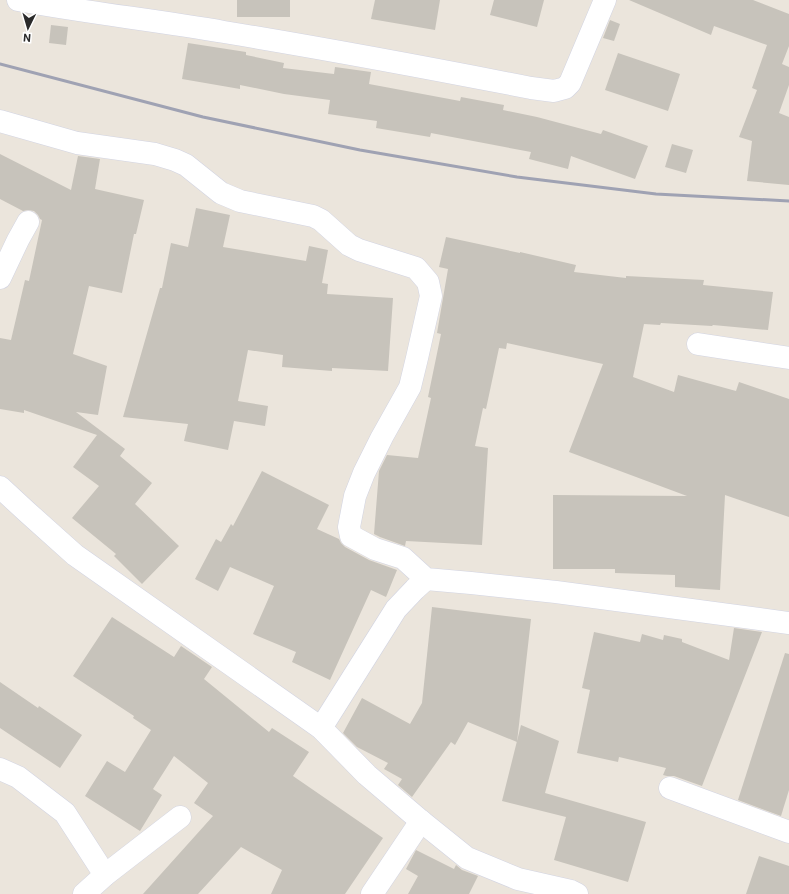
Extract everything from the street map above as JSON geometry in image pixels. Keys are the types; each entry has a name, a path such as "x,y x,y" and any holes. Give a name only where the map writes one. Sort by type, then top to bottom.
{"street":[{"path":"18,0 345,52 530,88 554,91 565,88 570,83 605,0"},
{"path":"0,121 77,143 155,154 175,160 186,165 221,193 240,202 314,216 321,220 354,248 416,268 428,282 431,296 418,358 410,387 364,473 355,496 349,527 351,536 375,549 403,558 426,579 556,592 789,623"},
{"path":"0,278 28,222"},
{"path":"698,344 789,358"},
{"path":"0,487 75,555 321,728 367,775 467,858 518,879 571,891 577,894"},
{"path":"321,728 396,609 426,579"},
{"path":"0,769 18,777 65,813 105,875"},
{"path":"670,788 789,832"},
{"path":"84,894 105,875 180,817"},
{"path":"372,894 422,821"}],"building":[{"path":"237,0 290,0 290,17 237,17"},
{"path":"375,0 440,0 435,30 371,19"},
{"path":"494,0 544,0 537,27 490,15"},
{"path":"629,0 753,0 789,14 789,46 782,64 789,67 789,85 779,113 789,117 789,185 747,181 752,141 739,137 757,90 752,88 767,45 714,26 711,35"},
{"path":"610,20 620,24 614,41 603,38"},
{"path":"51,25 68,27 66,45 49,43"},
{"path":"188,43 246,52 246,55 284,63 283,68 334,74 335,67 371,72 369,84 460,101 461,97 504,105 503,110 537,117 601,134 603,130 648,146 635,179 571,156 568,169 529,159 531,152 431,133 430,137 376,128 377,121 328,114 330,100 284,94 240,85 240,89 182,79"},
{"path":"618,53 680,74 668,111 605,90"},
{"path":"672,144 693,150 686,173 665,167"},
{"path":"0,154 71,190 78,156 100,159 95,189 144,200 136,234 134,234 122,293 89,286 73,354 107,366 98,415 76,412 125,449 120,456 152,483 135,504 179,546 142,584 114,556 116,554 72,518 99,486 73,467 97,435 24,410 24,413 0,409 0,338 11,340 25,280 29,281 42,220 34,211 23,211 0,199"},
{"path":"196,208 230,215 223,247 306,261 309,246 328,250 322,283 328,284 327,294 393,298 388,371 332,368 332,371 282,367 283,355 248,350 238,401 268,406 265,426 234,421 228,450 184,441 188,424 123,417 160,288 162,288 171,243 188,247"},
{"path":"446,237 576,265 574,272 626,278 626,276 704,280 703,285 773,292 768,330 713,325 661,323 660,325 644,324 633,377 674,392 678,375 736,391 739,382 789,399 789,517 725,495 720,590 675,587 675,575 615,573 615,569 553,569 553,495 687,496 569,452 603,364 507,343 506,349 499,348 486,409 483,408 475,446 488,448 482,545 406,541 405,546 374,534 379,471 387,455 418,458 431,398 428,397 441,334 437,333 448,269 439,267"},
{"path":"262,471 329,505 317,529 339,539 345,547 369,560 397,570 386,597 371,590 330,680 292,662 296,652 253,634 274,586 230,567 218,591 195,579 216,539 221,542 231,524 233,526"},
{"path":"432,607 531,619 517,742 468,722 455,745 451,742 412,797 398,785 402,779 384,769 388,763 357,747 343,733 362,698 410,724 422,703"},
{"path":"112,617 174,657 181,646 212,667 204,679 269,732 272,728 309,752 293,776 383,838 345,894 271,894 282,870 241,847 198,894 143,894 213,816 194,803 208,783 174,756 153,789 162,795 140,831 85,796 107,761 125,772 151,730 133,718 134,716 73,676"},
{"path":"734,628 762,632 702,786 674,776 663,775 666,768 619,757 618,762 577,753 590,690 582,688 594,632 640,642 642,634 663,640 664,635 682,639 682,642 729,660"},
{"path":"785,653 789,654 789,790 781,816 738,800"},
{"path":"0,682 38,708 39,706 82,735 60,768 0,728"},
{"path":"521,725 559,741 545,793 646,822 628,882 554,860 566,817 502,801"},
{"path":"416,850 454,869 456,865 462,870 478,876 469,894 408,894 418,876 406,869"},
{"path":"759,856 789,866 789,894 746,894"}],"railway":[{"path":"0,64 203,117 360,150 517,177 656,194 789,201"}]}
